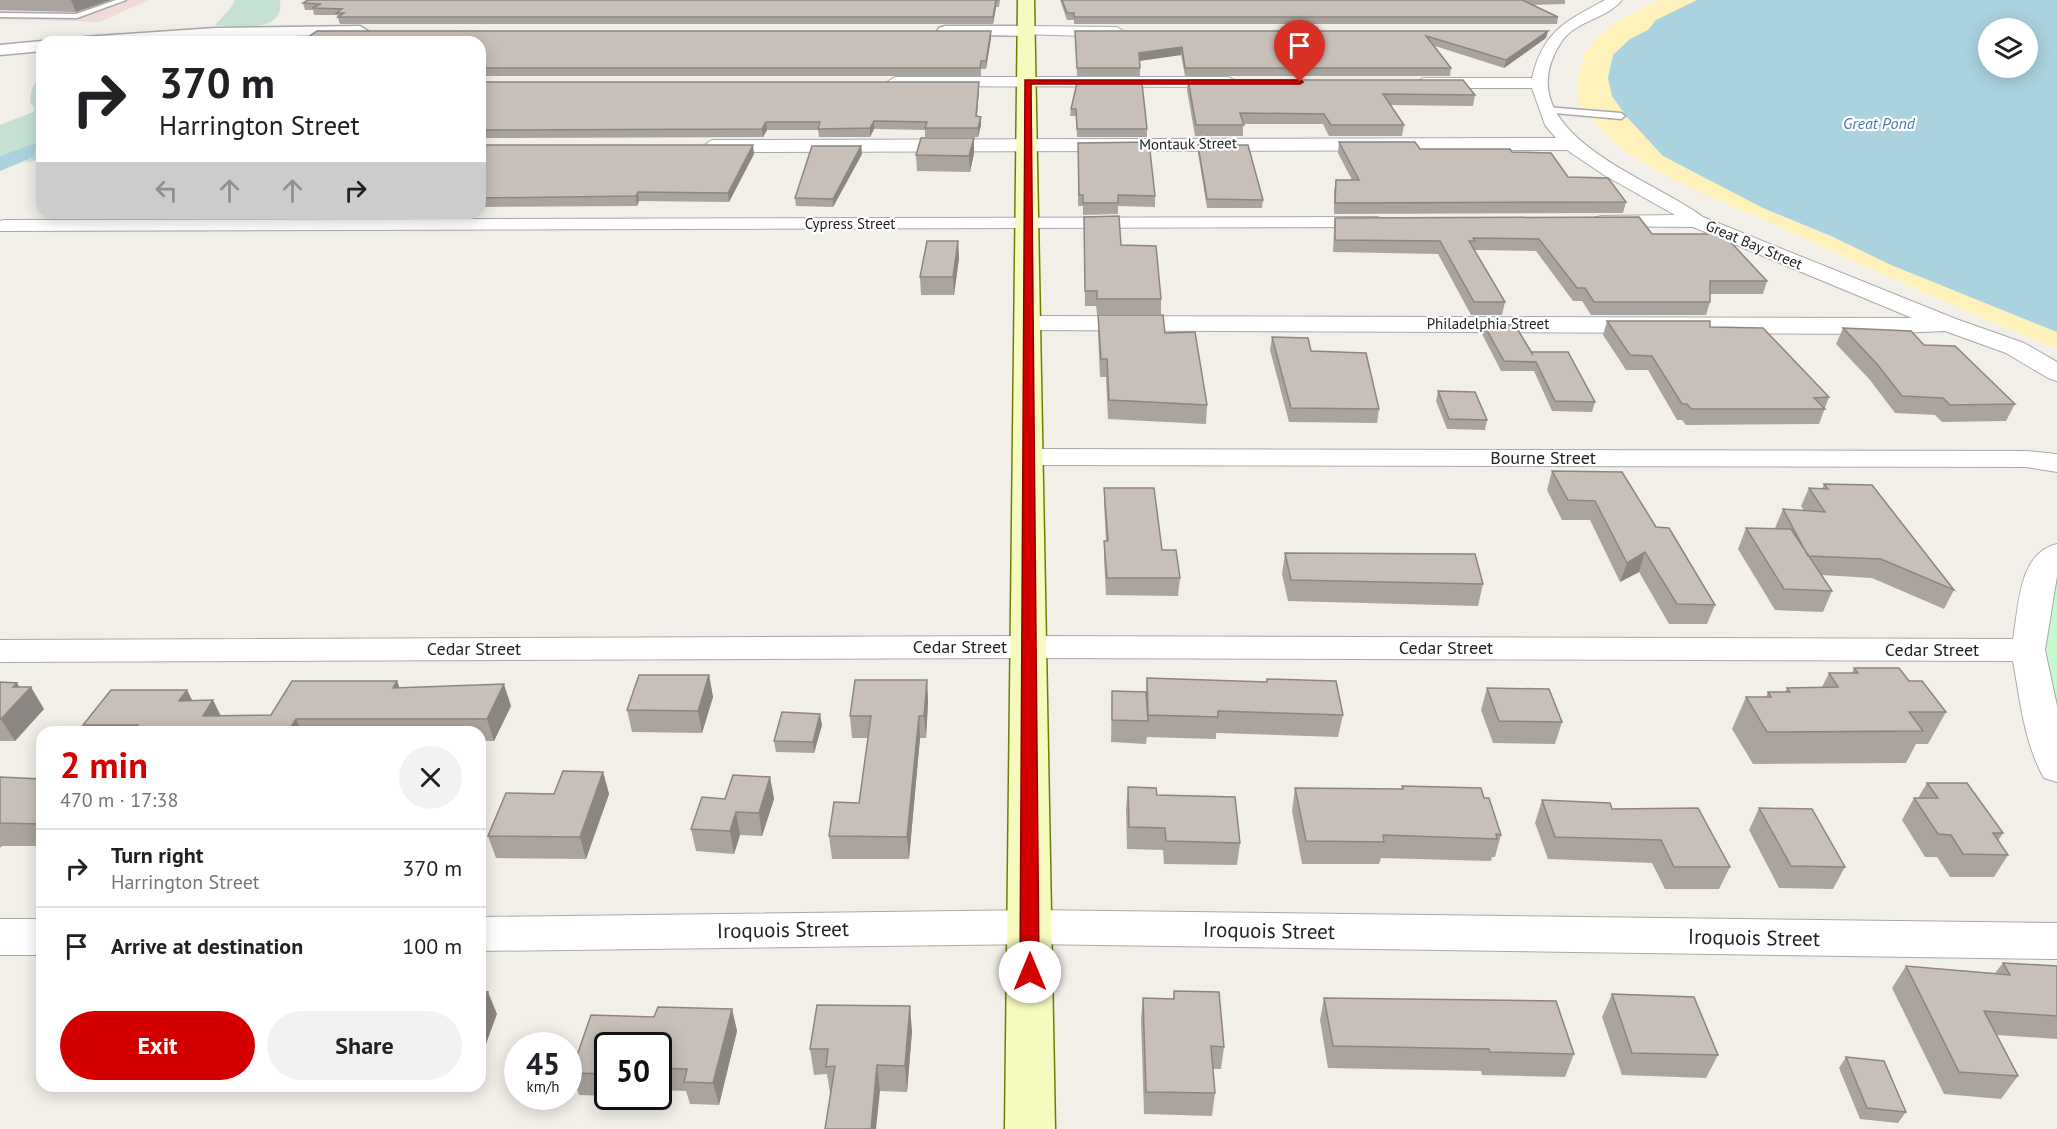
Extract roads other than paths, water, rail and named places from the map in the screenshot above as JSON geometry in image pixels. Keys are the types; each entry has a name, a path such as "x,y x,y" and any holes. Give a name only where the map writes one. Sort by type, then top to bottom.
{"main road":[{"path":"1027,16 1030,1129"}],"street":[{"path":"1407,82 1538,83 1550,48 1562,31 1615,0"},
{"path":"926,31 1027,16 1129,32"},
{"path":"1539,31 1562,31"},
{"path":"172,36 374,32"},
{"path":"0,50 36,47"},
{"path":"875,82 1240,82"},
{"name":"Great Bay Street","path":"1538,83 1546,110 1559,133 1624,180 1683,208 1696,221 1947,324 2015,348 2057,373"},
{"name":"Montauk Street","path":"694,146 1572,144"},
{"path":"1579,222 1696,221"},
{"name":"Cypress Street","path":"4,226 1392,223"},
{"name":"Philadelphia Street","path":"1028,323 1875,327 1947,324"},
{"name":"Bourne Street","path":"1028,456 2026,459 2057,464"},
{"path":"2057,553 2047,562 2039,580 2028,650 2042,721 2057,768"},
{"name":"Cedar Street","path":"0,651 1027,647 2028,650"},
{"name":"Iroquois Street","path":"486,933 1029,927 2057,941"},
{"path":"0,937 36,937"}],"lane":[{"path":"0,15 77,15 123,0"},
{"path":"1546,110 1621,116"}],"water":[{"name":"Great Pond","path":"1697,0 2057,0 2057,332 1891,265 1831,236 1763,208 1663,156 1626,116 1612,96 1608,78 1613,55 1630,39 1648,30 1656,20"},
{"path":"36,142 34,157 0,171 0,156"}]}
